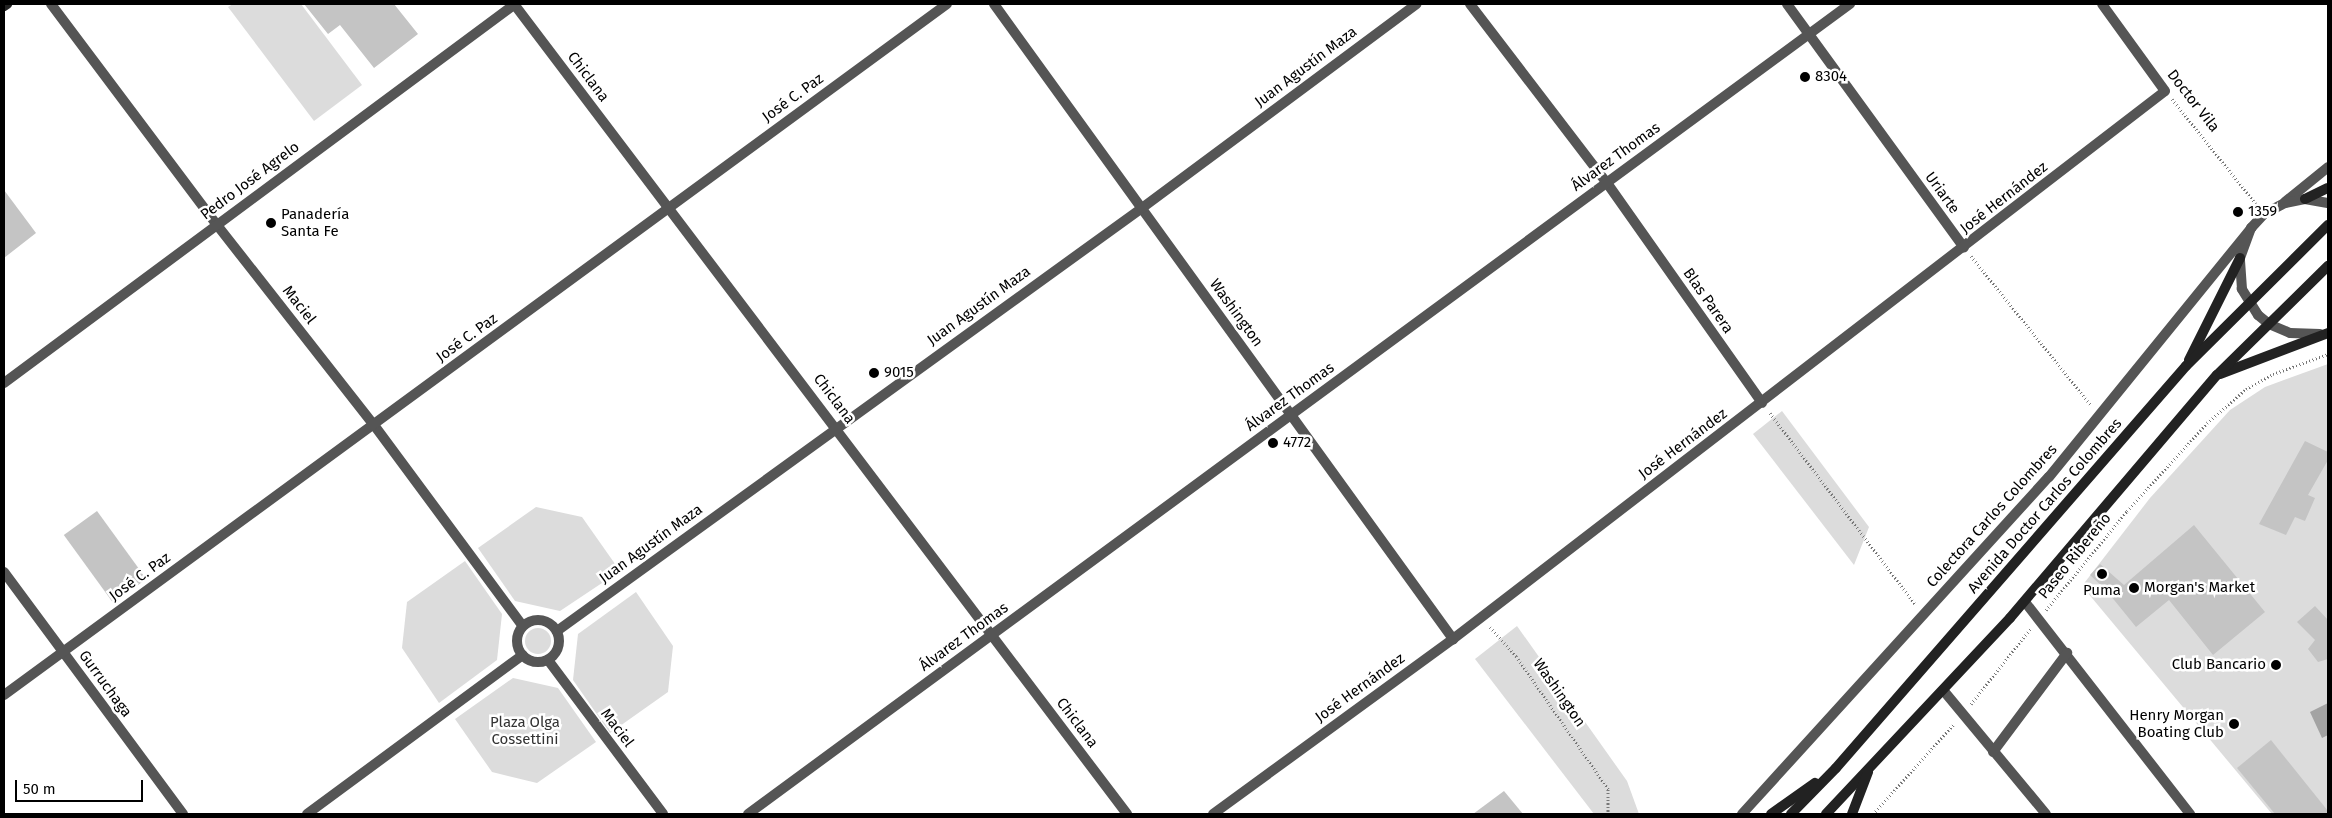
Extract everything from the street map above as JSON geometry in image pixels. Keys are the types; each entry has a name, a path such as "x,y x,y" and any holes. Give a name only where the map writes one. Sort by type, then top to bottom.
{"main road":[{"path":"2305,199 2328,188"},
{"name":"Avenida Doctor Carlos Colombres","path":"1791,814 1836,768 2186,366 2328,225"},
{"path":"2186,366 2240,258"},
{"path":"1826,814 2024,602 2217,375 2328,266"},
{"path":"2217,375 2328,332"},
{"path":"1852,814 1870,767"},
{"path":"1771,814 1836,768"}],"street":[{"name":"Maciel","path":"51,4 217,225 374,425 523,626"},
{"name":"Pedro José Agrelo","path":"4,383 514,4"},
{"name":"Chiclana","path":"514,4 1127,814"},
{"name":"José C. Paz","path":"4,696 947,4"},
{"name":"Washington","path":"994,4 1453,638"},
{"name":"Juan Agustín Maza","path":"557,631 836,427 1142,208 1417,4"},
{"name":"Blas Parera","path":"1470,4 1607,183 1762,403"},
{"name":"Uriarte","path":"1787,4 1964,248"},
{"name":"Álvarez Thomas","path":"748,814 1850,4"},
{"name":"Doctor Vila","path":"2102,4 2166,91"},
{"name":"José Hernández","path":"1213,814 1482,617 2166,91"},
{"path":"2285,203 2328,167"},
{"path":"2285,203 2305,199 2328,203"},
{"name":"Colectora Carlos Colombres","path":"1742,814 2100,416 2251,228 2264,214 2285,203"},
{"path":"2251,228 2240,258 2242,289 2250,304 2269,324 2290,333 2312,336 2328,332"},
{"name":"Gurruchaga","path":"4,572 183,814"},
{"path":"2024,602 2067,654 2190,814"},
{"path":"537,620 552,625 557,631 557,650 548,660 532,661 524,655 518,641 523,626 537,620"},
{"path":"1993,752 2067,654"},
{"path":"307,814 524,655"},
{"name":"Maciel","path":"548,660 663,814"},
{"path":"1942,690 2046,814"}],"path":[{"name":"Doctor Vila","path":"2166,91 2264,214"},
{"path":"1964,248 2100,416"},
{"name":"Paseo Ribereño","path":"1873,814 1963,715 2038,618 2127,511 2207,424 2246,389 2273,374 2328,354"},
{"path":"1762,403 1923,615"},
{"name":"Washington","path":"1482,617 1516,656 1608,789 1608,814"}],"green space":[{"path":"233,4 301,4 362,85 314,121 228,7"},
{"name":"Club Bancario","path":"2328,364 2328,814 2272,814 2082,586 2150,498 2230,410 2265,387"},
{"path":"1782,411 1869,527 1854,565 1753,434"},
{"path":"536,507 582,517 620,571 560,611 515,601 478,548"},
{"name":"Plaza Olga Cossettini","path":"465,561 502,614 497,660 439,703 402,648 407,602"},
{"name":"Plaza Olga Cossettini","path":"636,592 673,646 668,692 610,733 573,680 578,634"},
{"path":"1517,626 1627,781 1639,814 1594,814 1475,659"},
{"path":"538,628 547,632 551,641 547,650 538,654 529,650 525,641 529,632"},
{"name":"Plaza Olga Cossettini","path":"513,678 558,688 596,742 537,783 492,772 455,719"}],"shaded area":[{"path":"2328,703 2328,735 2322,738 2310,712"}],"building":[{"path":"304,4 394,4 418,34 374,68 340,25 328,34"},
{"path":"4,190 36,233 4,258"},
{"path":"2305,441 2328,452 2328,460 2308,495 2315,498 2305,521 2295,517 2286,535 2259,524"},
{"path":"97,511 146,579 113,603 64,535"},
{"path":"2194,525 2265,612 2213,655 2169,600 2136,627 2106,590 2090,575 2100,564 2124,585"},
{"path":"2315,606 2328,620 2328,659 2318,662 2308,649 2315,640 2297,622"},
{"path":"2271,740 2328,811 2328,814 2275,814 2237,768"},
{"path":"1504,791 1523,814 1473,814"}],"place":[{"name":"8304","path":"1805,77"},
{"name":"1359","path":"2238,212"},
{"name":"Panadería Santa Fe","path":"271,223"},
{"name":"9015","path":"874,373"},
{"name":"4772","path":"1273,443"},
{"name":"Puma","path":"2102,574"},
{"name":"Morgan's Market","path":"2134,588"},
{"name":"Club Bancario","path":"2276,665"},
{"name":"Henry Morgan Boating Club","path":"2234,724"}]}
